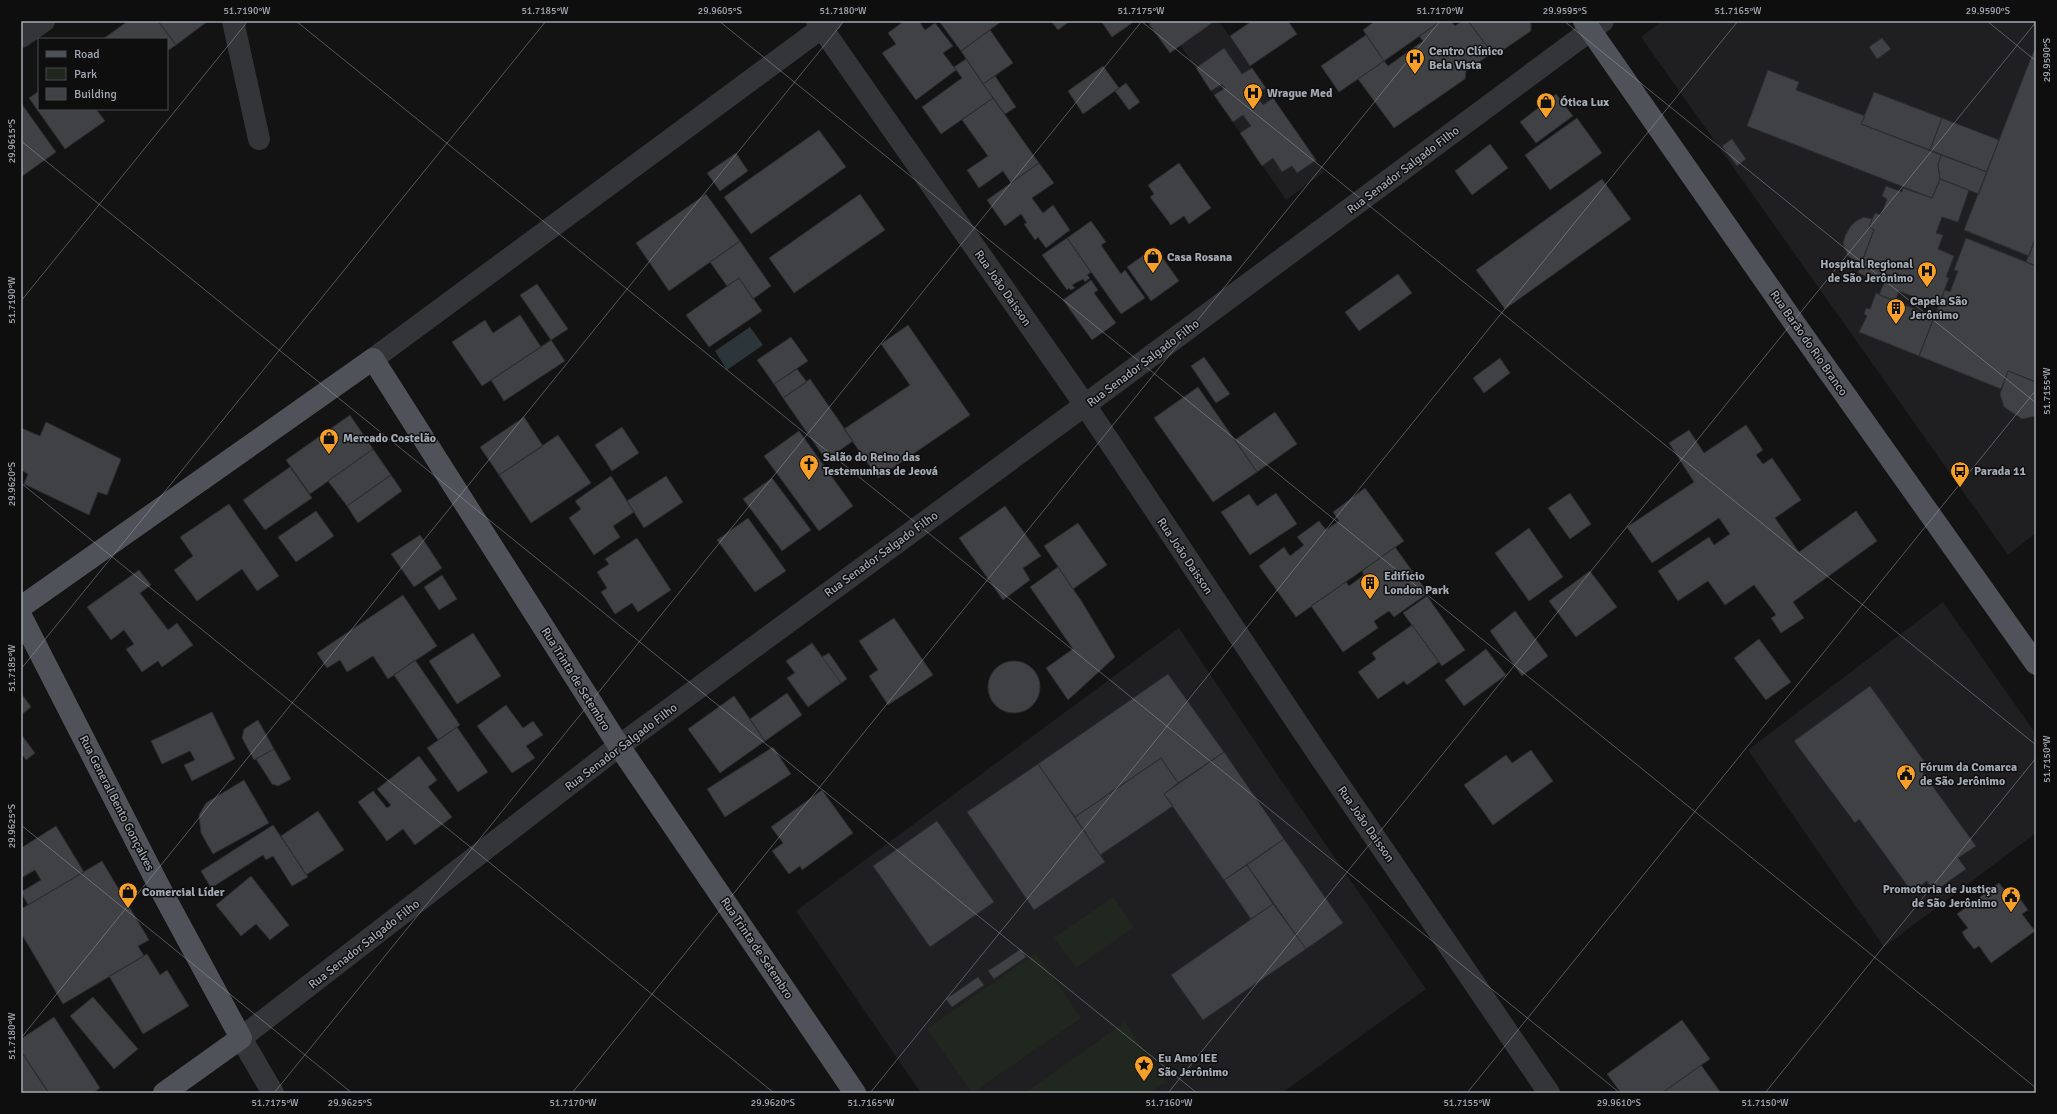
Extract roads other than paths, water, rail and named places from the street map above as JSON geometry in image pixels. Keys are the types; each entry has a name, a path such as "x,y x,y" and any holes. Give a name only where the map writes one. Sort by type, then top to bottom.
{"main road":[{"name":"Rua Barão do Rio Branco","path":"1592,24 1790,318 2036,664"},
{"path":"21,607 373,358"},
{"name":"Rua Trinta de Setembro","path":"373,358 619,746 855,1093"},
{"name":"Rua General Bento Gonçalves","path":"21,616 163,894 241,1038"},
{"name":"Rua Senador Salgado Filho","path":"164,1093 241,1038"}],"street":[{"path":"21,37 44,21"},
{"path":"233,21 259,139"},
{"path":"373,358 823,23"},
{"name":"Rua João Daisson","path":"823,23 1085,405 1309,741 1549,1093"},
{"name":"Rua Senador Salgado Filho","path":"241,1038 619,746 1085,405 1592,24"},
{"name":"Rua General Bento Gonçalves","path":"241,1038 273,1093"}],"place":[{"name":"Centro Clínico Bela Vista","path":"1415,75"},
{"name":"Wrague Med","path":"1253,110"},
{"name":"Ótica Lux","path":"1546,119"},
{"name":"Casa Rosana","path":"1153,274"},
{"name":"Hospital Regional de São Jerônimo","path":"1927,288"},
{"name":"Capela São Jerônimo","path":"1896,325"},
{"name":"Mercado Costelão","path":"329,455"},
{"name":"Salão do Reino das Testemunhas de Jeová","path":"809,481"},
{"name":"Parada 11","path":"1960,488"},
{"name":"Edifício London Park","path":"1370,600"},
{"name":"Fórum da Comarca de São Jerônimo","path":"1906,791"},
{"name":"Comercial Líder","path":"128,909"},
{"name":"Promotoria de Justiça de São Jerônimo","path":"2011,913"},
{"name":"Eu Amo IEE São Jerônimo","path":"1144,1082"}]}
